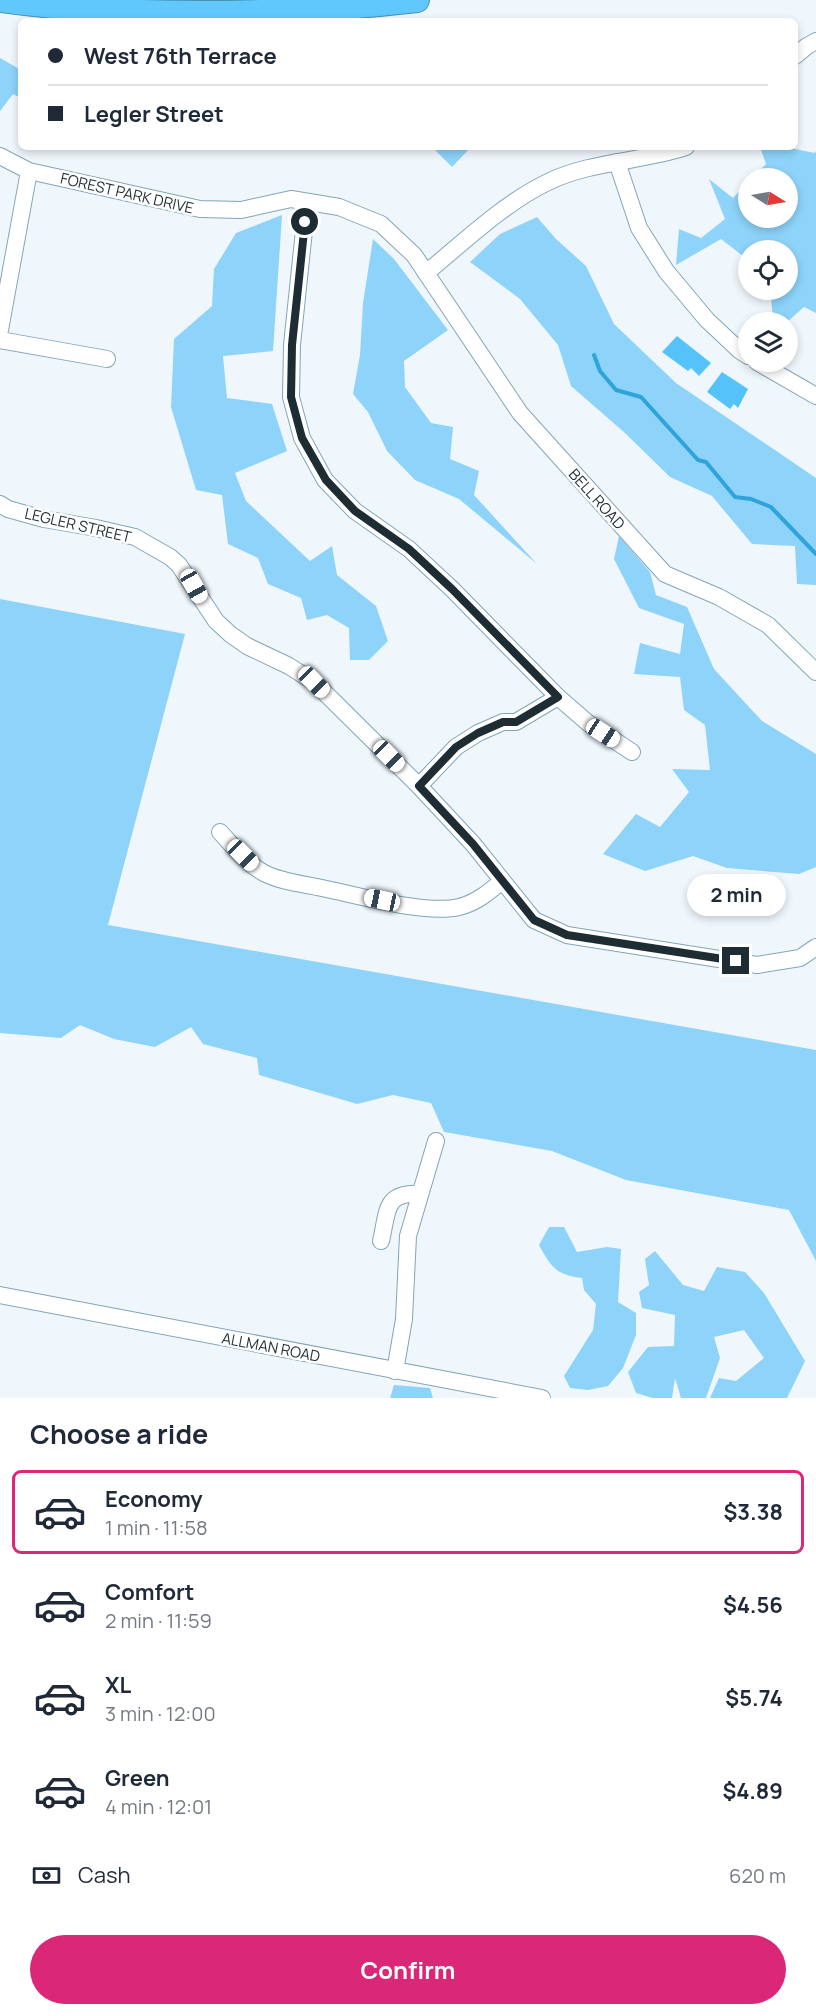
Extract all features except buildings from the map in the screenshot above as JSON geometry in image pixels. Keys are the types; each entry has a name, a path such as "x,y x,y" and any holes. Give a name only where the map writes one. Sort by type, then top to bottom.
{"highway":[{"path":"0,0 95,10 217,13 314,10 417,0"}],"street":[{"path":"798,54 816,41"},
{"path":"426,273 514,201 549,181 616,162 672,150"},
{"name":"FOREST PARK DRIVE","path":"0,156 29,171 200,209 240,210 291,199 339,207 381,224 414,255 426,273"},
{"path":"616,162 639,228 666,271 706,320 738,347"},
{"path":"0,330 29,171"},
{"path":"308,202 292,345 291,397 302,438 326,480 355,511 409,549 452,589 558,697 588,723 632,752"},
{"name":"BELL ROAD","path":"426,273 520,413 665,574 719,597 768,625 816,672"},
{"path":"0,340 107,359"},
{"path":"775,372 816,396"},
{"name":"LEGLER STREET","path":"0,504 8,509 44,519 135,537 158,549 179,565 216,621 247,646 289,666 314,682 419,786 473,844 534,920 567,935 757,964 800,958 816,947"},
{"path":"419,786 456,747 478,733 503,722 516,722 558,697"},
{"path":"220,832 254,866 265,873 291,881 382,900 434,909 457,908 474,902 502,881"},
{"path":"395,1371 404,1319 408,1236 436,1141"},
{"path":"381,1241 394,1199 399,1195 420,1194"},
{"name":"ALLMAN ROAD","path":"0,1294 542,1398"}],"shaded area":[{"path":"0,58 18,68 18,96 13,94 0,111"},
{"path":"435,150 468,150 452,167"},
{"path":"761,150 798,150 815,153 816,150 816,313 804,307 798,312 772,312 771,300 798,300 798,240 738,240 738,252 721,239 676,265 679,229 701,238 725,219 709,179 733,198 738,193 738,228 798,228 798,168 762,168 766,164"},
{"path":"282,215 273,351 223,356 227,398 272,404 287,451 235,473 246,501 310,561 332,546 337,575 376,606 388,641 369,660 350,660 349,628 327,615 307,620 301,598 268,584 258,558 228,544 222,495 196,490 171,407 174,339 212,306 214,269 236,233"},
{"path":"537,217 556,239 586,266 614,324 676,383 816,478 816,585 797,584 795,546 752,544 712,496 670,477 625,433 571,386 558,345 520,299 470,262 500,234"},
{"path":"373,239 394,259 448,330 404,361 405,387 431,423 453,427 450,459 479,471 474,495 537,564 459,499 415,480 387,451 368,412 353,394 360,355 363,303"},
{"path":"619,536 650,572 656,595 687,607 714,669 762,721 816,754 816,867 799,874 727,868 693,856 645,871 603,854 636,814 660,827 689,792 672,769 710,770 705,725 684,710 680,677 634,674 640,643 680,654 684,624 639,608 614,559"},
{"path":"0,599 185,634 108,925 816,1050 816,1261 789,1210 626,1180 552,1151 444,1132 431,1103 393,1095 357,1104 259,1075 257,1058 203,1044 191,1027 155,1047 114,1039 80,1025 61,1038 0,1033"},
{"path":"549,1227 564,1227 577,1252 607,1247 621,1249 618,1302 636,1313 636,1335 623,1368 608,1386 588,1390 570,1388 564,1376 593,1330 596,1304 584,1290 582,1278 560,1272 547,1259 539,1245"},
{"path":"655,1251 683,1285 704,1291 717,1267 745,1272 764,1293 805,1361 787,1398 710,1398 719,1378 736,1381 764,1358 744,1330 714,1337 720,1358 706,1398 681,1398 675,1378 672,1398 653,1398 636,1393 628,1372 648,1347 674,1346 675,1315 642,1308 639,1292 649,1285 645,1259"},
{"path":"394,1385 430,1388 433,1398 390,1398"}],"waterway":[{"path":"594,355 600,371 616,390 641,397 698,460 706,462 735,497 751,499 771,507 816,554"}],"route":[{"path":"305,222 292,345 291,397 302,438 326,480 355,511 409,549 452,589 558,697 516,722 503,722 478,733 456,747 442,759 419,786 473,844 534,920 567,935 736,961"}]}
